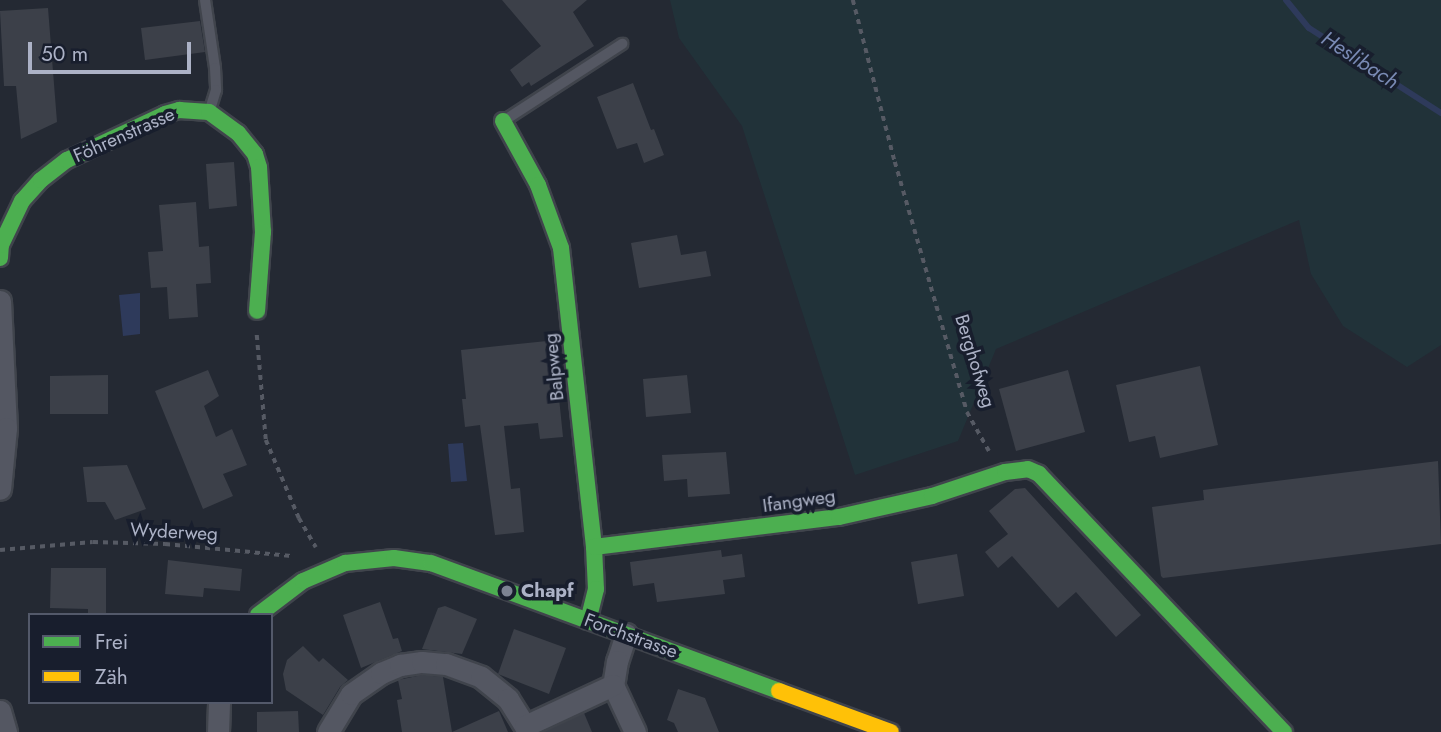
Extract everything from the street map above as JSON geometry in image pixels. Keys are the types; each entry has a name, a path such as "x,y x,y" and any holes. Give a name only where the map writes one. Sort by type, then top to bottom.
{"street":[{"name":"Föhrenstrasse","path":"0,258 1,245 22,201 41,180 66,160 165,114 179,110 209,112"},
{"path":"209,112 238,133 255,154 260,167 263,232 257,311"},
{"name":"Balpweg","path":"503,121 538,185 561,248 594,547 596,589 588,621"},
{"path":"0,301 6,428 0,489"},
{"path":"1005,472 1028,469 1039,474 1284,732"},
{"name":"Ifangweg","path":"594,547 839,517 932,496 1005,472"},
{"name":"Forchstrasse","path":"261,613 303,581 345,563 394,558 431,563 891,732"},
{"path":"626,634 617,661 614,685 635,732"},
{"path":"328,732 351,694 364,684 400,666 422,662 446,664 481,677 508,699 526,729 614,685"},
{"path":"218,732 219,704"},
{"path":"0,711 6,732"}],"lane":[{"path":"205,0 215,68 215,101 209,112"},
{"path":"503,121 622,44"}],"path":[{"name":"Berghofweg","path":"853,0 895,162 967,412 978,435 1005,472"},
{"path":"257,311 259,379 266,440 299,518 317,549 345,563"},
{"name":"Wyderweg","path":"0,550 93,542 177,545 291,556"}],"shaded area":[{"path":"670,0 1441,0 1441,345 1407,367 1343,326 1311,274 1299,220 996,349 958,441 855,475 742,126 679,38"}],"water":[{"path":"140,293 140,334 123,336 119,295"},
{"path":"463,443 467,481 451,482 448,444"}],"building":[{"path":"502,0 587,0 573,12 594,46 531,86 529,82 522,87 510,70 541,46"},
{"path":"48,8 57,122 21,139 16,86 4,86 0,11"},
{"path":"200,21 205,52 145,60 141,28"},
{"path":"633,83 664,155 644,163 637,143 617,149 597,97"},
{"path":"234,162 237,206 209,209 206,164"},
{"path":"196,202 199,247 209,246 211,283 196,284 198,317 169,319 167,287 151,288 148,252 163,251 159,205"},
{"path":"677,235 681,255 706,251 711,276 639,288 631,243"},
{"path":"547,341 553,389 558,388 563,437 540,439 538,423 504,426 511,489 520,488 524,532 495,535 480,425 465,427 462,399 466,399 461,350"},
{"path":"1200,366 1218,445 1160,458 1155,436 1129,442 1116,385"},
{"path":"208,370 219,396 204,406 216,437 232,429 247,465 223,474 233,496 203,509 155,391"},
{"path":"1068,370 1085,432 1016,451 999,389"},
{"path":"108,375 108,414 50,414 50,376"},
{"path":"687,375 691,413 646,417 643,379"},
{"path":"726,452 730,494 688,497 687,479 664,481 662,455"},
{"path":"1438,461 1441,544 1163,578 1161,576 1152,507 1204,500 1203,490"},
{"path":"127,465 146,509 115,520 105,502 87,502 83,467"},
{"path":"1025,488 1141,615 1116,637 1076,592 1058,608 1012,556 998,568 985,552 1008,534 989,511 1015,489"},
{"path":"721,550 722,557 742,554 745,577 723,580 725,594 657,602 654,583 633,586 630,562"},
{"path":"957,554 964,596 918,604 911,562"},
{"path":"168,560 242,569 240,591 204,588 203,597 165,594"},
{"path":"51,568 106,568 106,613 88,613 88,609 50,608"},
{"path":"380,602 393,639 398,638 402,651 361,668 343,615"},
{"path":"445,606 477,619 462,654 422,649 438,608"},
{"path":"514,629 566,648 549,694 498,674"},
{"path":"303,646 319,662 323,658 348,680 340,687 323,715 286,690 283,674 287,660"},
{"path":"422,675 443,677 452,732 402,732 397,700 402,699 398,680"},
{"path":"678,689 705,698 719,732 678,732 674,723 667,720"},
{"path":"298,711 299,732 257,732 257,712"},
{"path":"499,711 508,732 452,732"},
{"path":"584,713 592,732 543,732"}],"waterway":[{"name":"Heslibach","path":"1286,0 1309,28 1441,113"}],"traffic: fast":[{"path":"0,258 1,245 22,201 41,180 67,160 165,114 179,110 209,112 238,133 255,154 259,167 263,232 257,311"},
{"path":"503,121 538,185 561,248 594,547 596,589 588,621"},
{"path":"594,547 839,517 932,496 1005,472 1028,469 1039,474 1284,732"},
{"path":"261,613 303,581 345,563 394,558 431,563 779,691"}],"traffic: slow":[{"path":"779,691 891,732"}],"place":[{"name":"Chapf","path":"507,591"}]}
